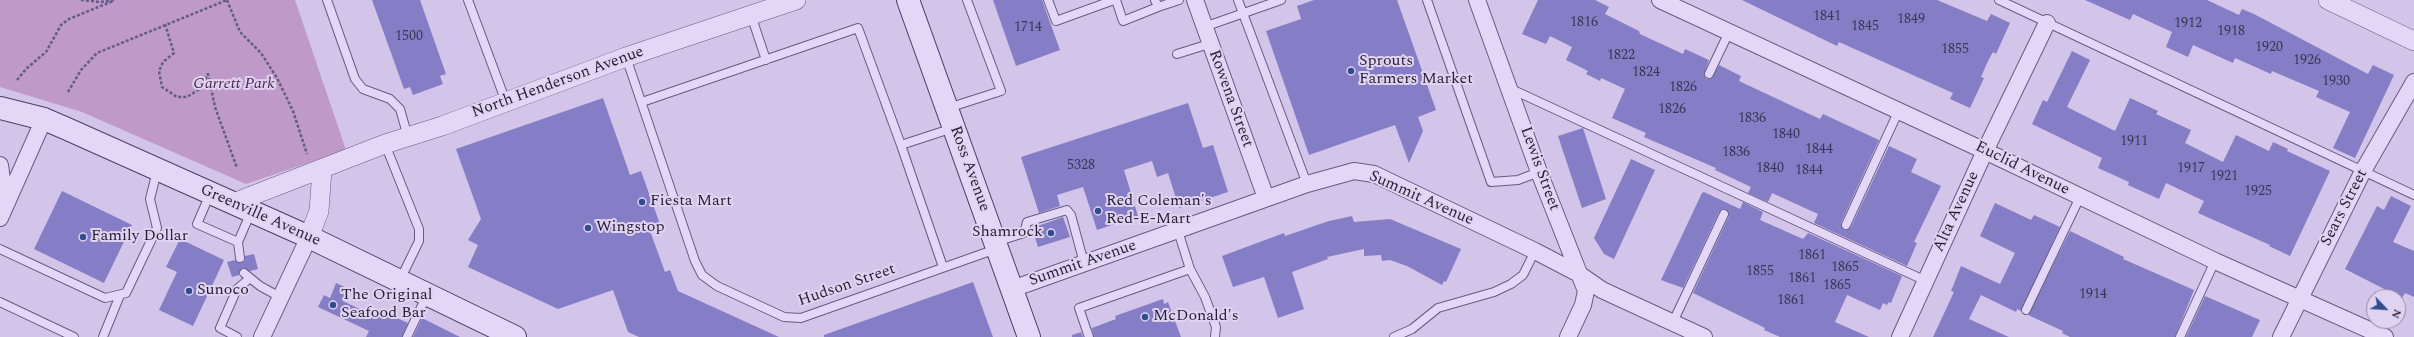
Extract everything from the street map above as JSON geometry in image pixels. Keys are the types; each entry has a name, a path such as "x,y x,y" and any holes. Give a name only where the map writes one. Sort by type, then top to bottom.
{"main road":[{"name":"Ross Avenue","path":"908,0 1029,337"},
{"name":"Greenville Avenue","path":"0,108 44,120 210,194 309,236 515,337"}],"street":[{"name":"North Henderson Avenue","path":"242,207 322,170 385,144 506,102 626,57 751,15 773,4 796,0"},
{"name":"Rowena Street","path":"1194,0 1266,198"},
{"name":"Lewis Street","path":"1477,0 1539,172 1586,291 1583,305 1568,337"},
{"name":"Euclid Avenue","path":"1660,0 1899,110 2215,261 2385,337"},
{"path":"2328,0 2414,41"},
{"name":"Alta Avenue","path":"1900,337 1985,151 2048,23"},
{"name":"Sears Street","path":"2281,337 2363,171 2414,82"},
{"path":"0,218 44,120"},
{"path":"0,165 2,180 0,201"},
{"path":"262,337 319,211 322,170"},
{"name":"Summit Avenue","path":"1012,289 1266,198 1307,184 1354,171 1374,174 1535,251 1579,274 1602,290 1704,337"}],"lane":[{"path":"327,0 355,79 363,89 390,98 400,110 408,137"},
{"path":"468,0 506,102"},
{"path":"901,145 1001,91 967,0"},
{"path":"1048,0 1056,21 1115,0 1123,21 1156,4 1179,0"},
{"path":"1238,0 1307,184"},
{"path":"1204,27 1280,0"},
{"path":"1427,0 1491,182 1518,180 1539,172"},
{"path":"1999,0 2414,195"},
{"path":"751,15 766,60"},
{"path":"642,102 858,28 901,145 943,267"},
{"path":"1709,74 1729,32"},
{"path":"1177,54 1209,44"},
{"name":"Hudson Street","path":"626,57 695,261 702,275 716,286 784,317 802,318 943,267 1024,233 1027,222 1067,210 1071,215 1084,264"},
{"path":"1509,87 1926,281"},
{"path":"1846,225 1899,110"},
{"path":"385,144 419,229 419,241 400,281"},
{"path":"0,249 105,298 126,294 157,228 150,199 158,170"},
{"path":"210,194 197,224 238,242"},
{"path":"2026,310 2080,197"},
{"path":"240,258 238,242 242,207"},
{"path":"1673,322 1724,214"},
{"path":"1178,230 1190,269 1205,297 1216,327 1215,337"},
{"path":"1394,337 1412,329 1438,308 1494,292 1512,284 1522,274 1535,251"},
{"path":"2180,337 2215,261"},
{"path":"1089,337 1079,308 1190,269"},
{"path":"237,337 220,328 237,289 247,276 280,297"},
{"path":"407,337 427,294"},
{"path":"103,337 120,295"},
{"path":"0,302 74,337"}],"path":[{"path":"81,0 100,2 114,0"},
{"path":"17,80 20,75 46,52 61,25 69,19 114,0"},
{"path":"68,92 81,70 96,53 227,0 240,32 261,53 277,78 293,111 307,154"},
{"path":"165,24 174,53 163,62 159,72 162,87 177,97 187,97 201,88 208,74 215,107 237,168"}],"green space":[{"name":"Garrett Park","path":"0,0 295,0 346,150 246,184 82,112 0,87"}],"building":[{"path":"372,0 420,0 446,74 440,76 443,84 413,95 410,87 404,89"},
{"path":"993,0 1042,0 1060,50 1016,66"},
{"name":"Sprouts Farmers Market","path":"1314,0 1397,0 1436,110 1418,117 1423,131 1409,163 1395,125 1309,155 1266,31 1301,19 1297,6"},
{"path":"1538,0 1595,0 1609,7 1605,14 1639,31 1640,34 1683,54 1685,49 1709,60 1704,74 1706,79 1712,78 1719,65 1741,76 1739,81 1820,119 1823,114 1879,140 1841,223 1844,230 1851,227 1889,146 1917,159 1911,172 1941,186 1914,242 1917,243 1907,266 1814,223 1818,214 1772,193 1768,202 1748,193 1751,187 1715,170 1716,168 1644,137 1646,133 1612,118 1625,89 1601,78 1600,81 1586,74 1588,71 1566,60 1572,47 1550,36 1546,44 1522,34"},
{"path":"1742,0 1937,0 1987,21 1991,14 2010,23 1996,54 1993,52 1987,63 1981,77 1984,78 1970,108 1950,99 1953,93 1839,42 1837,46"},
{"path":"2085,0 2207,0 2239,15 2242,9 2254,14 2368,74 2373,65 2394,75 2355,158 2333,148 2350,112 2316,97 2319,91 2272,71 2271,74 2235,58 2233,63 2193,45 2188,57 2166,47 2172,32 2133,14 2130,20"},
{"path":"2072,51 2090,60 2067,107 2115,131 2130,98 2158,111 2156,114 2191,130 2185,143 2223,162 2236,135 2269,151 2273,142 2288,149 2287,151 2330,171 2290,256 2269,246 2270,245 2198,213 2204,201 2166,183 2159,199 2128,185 2129,182 2098,168 2102,158 2032,124 2043,100 2047,102"},
{"path":"603,98 630,175 641,171 661,227 650,231 665,272 670,270 678,291 779,337 639,337 628,332 613,290 558,309 468,267 478,245 468,240 481,219 456,149"},
{"path":"1188,103 1203,148 1213,145 1228,192 1179,208 1168,173 1157,177 1152,161 1124,170 1138,216 1097,230 1083,187 1057,195 1060,206 1039,213 1021,157"},
{"path":"1583,128 1606,199 1582,208 1558,136"},
{"path":"1631,159 1655,170 1614,259 1604,254 1594,238"},
{"name":"Family Dollar","path":"62,191 132,225 104,283 34,249"},
{"path":"1704,192 1740,209 1743,202 1763,212 1760,220 1803,239 1808,233 1902,276 1891,303 1889,302 1887,305 1883,303 1880,310 1847,295 1835,322 1869,337 1780,337 1764,330 1765,328 1693,293 1729,216 1726,209 1719,212 1683,288 1661,280 1702,193"},
{"path":"2391,196 2411,206 2393,242 2414,251 2414,297 2406,293 2406,289 2384,289 2345,269 2377,206 2384,210"},
{"path":"1995,203 2031,220 2034,215 2060,227 2021,311 2017,309 2016,312 1981,295 1969,319 2009,337 1933,337 1954,292 1951,291 1961,266 2000,284 2015,253 1980,236"},
{"path":"1352,216 1354,222 1390,219 1461,249 1446,282 1444,281 1442,285 1407,266 1390,260 1382,261 1381,255 1364,256 1364,249 1327,257 1328,259 1292,272 1304,309 1278,318 1264,277 1233,287 1222,256 1284,233 1285,236 1329,221"},
{"name":"Shamrock","path":"1063,217 1070,237 1038,247 1032,228"},
{"path":"2070,231 2124,257 2123,259 2194,290 2175,337 2070,337 2062,333 2063,331 2028,315"},
{"name":"Sunoco","path":"180,239 224,260 193,326 159,310 177,272 166,267"},
{"name":"Sunoco","path":"254,254 258,269 250,271 242,268 239,275 232,277 227,262 235,260 241,263 245,260 245,256"},
{"path":"973,282 993,337 824,337 824,335"},
{"path":"336,283 349,289 343,301 376,317 379,310 408,323 402,337 366,337 369,331 318,307 324,295 330,298"},
{"path":"2205,296 2260,320 2252,337 2186,337"},
{"name":"McDonald's","path":"1163,299 1164,304 1168,302 1181,337 1094,337 1092,328 1116,319 1115,316"},
{"path":"422,318 460,337 413,337"},
{"path":"1081,332 1083,337 1072,337 1072,335"}],"place":[{"name":"Sprouts Farmers Market","path":"1351,71"},
{"name":"Fiesta Mart","path":"642,202"},
{"name":"Red Coleman's Red-E-Mart","path":"1098,211"},
{"name":"Wingstop","path":"588,228"},
{"name":"Shamrock","path":"1051,233"},
{"name":"Family Dollar","path":"83,237"},
{"name":"Sunoco","path":"189,291"},
{"name":"The Original Seafood Bar","path":"333,305"},
{"name":"McDonald's","path":"1145,317"}]}
